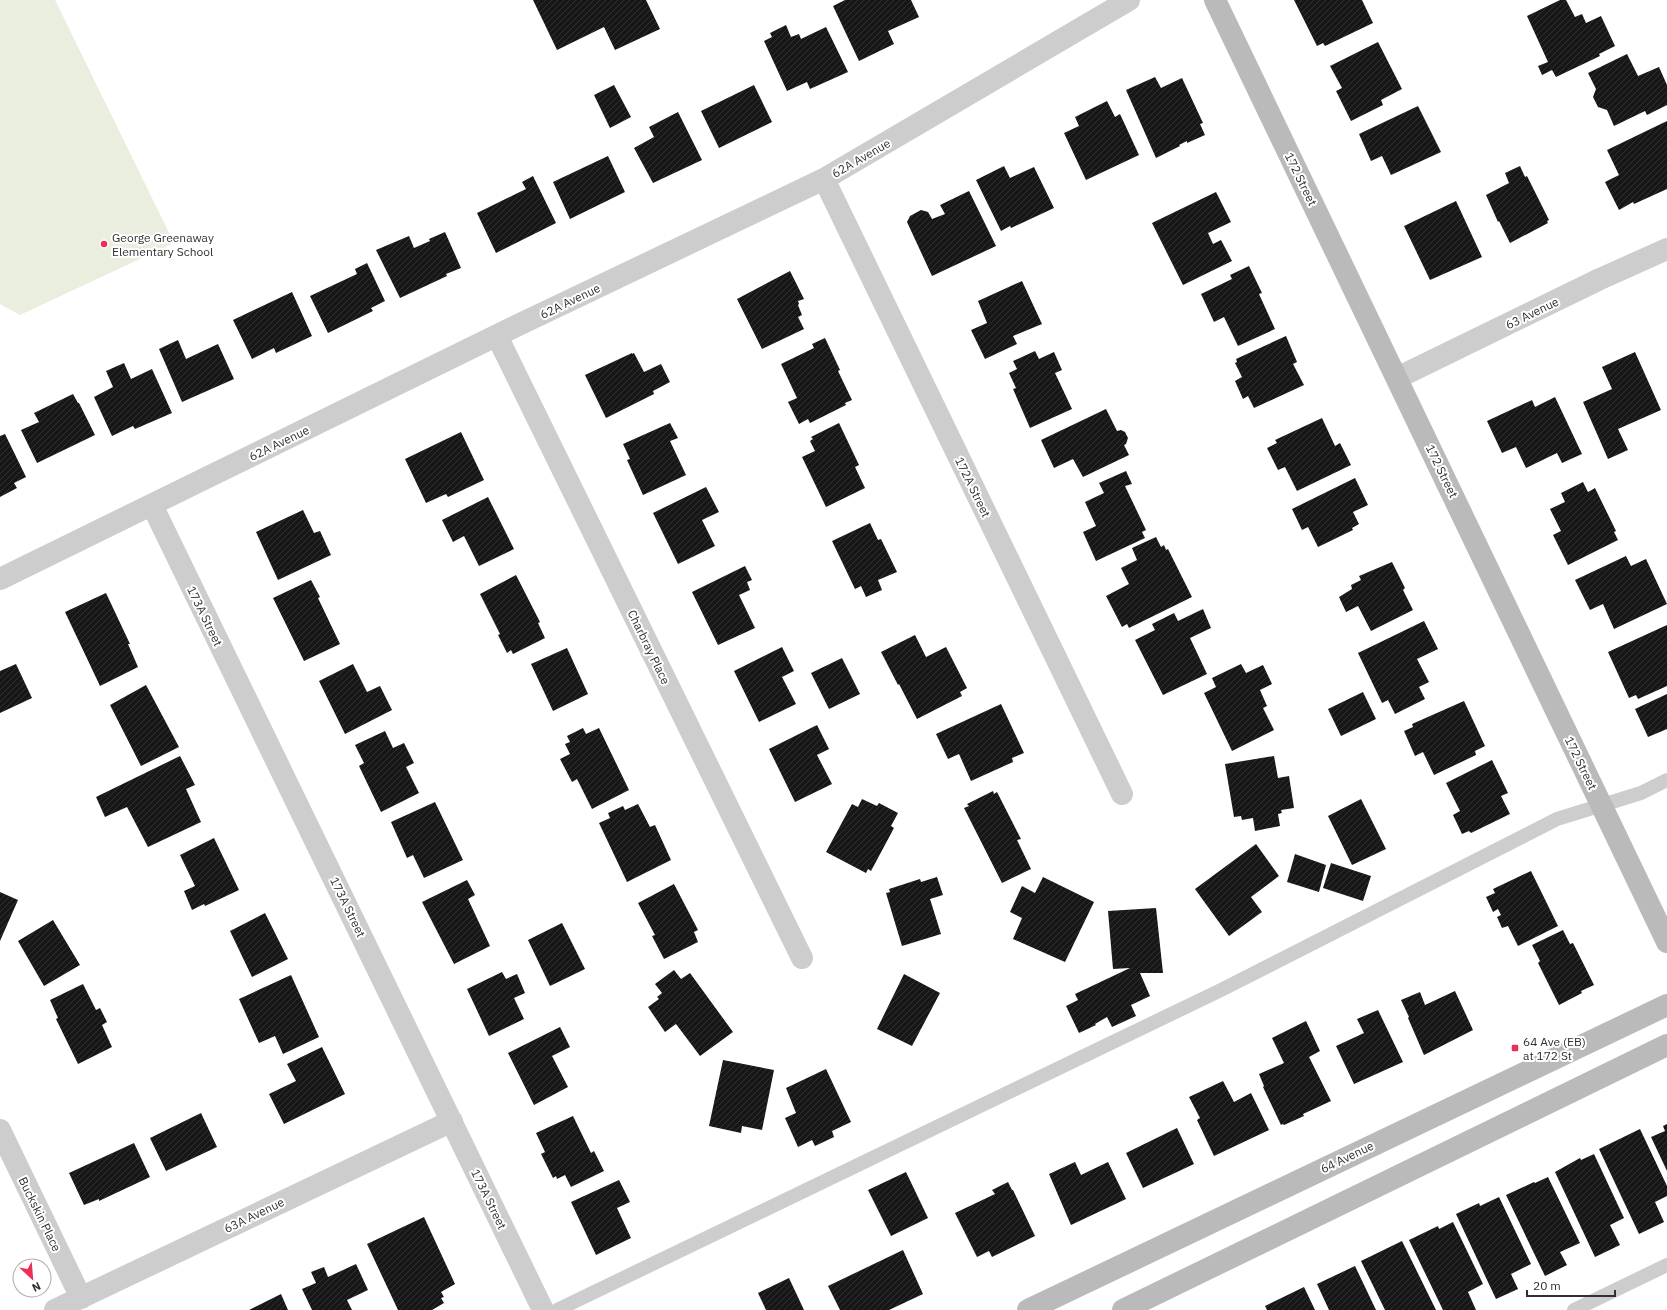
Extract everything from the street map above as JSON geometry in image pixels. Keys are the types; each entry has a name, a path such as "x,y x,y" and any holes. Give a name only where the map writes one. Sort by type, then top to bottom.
{"main road":[{"name":"172 Street","path":"1215,0 1667,942"},
{"name":"64 Avenue","path":"1028,1310 1667,1004"},
{"path":"1123,1310 1667,1045"}],"street":[{"name":"62A Avenue","path":"0,579 497,336 824,179 1128,0"},
{"name":"172A Street","path":"824,179 1122,794"},
{"name":"63 Avenue","path":"1397,378 1667,249"},
{"name":"Charbray Place","path":"497,336 802,958"},
{"name":"173A Street","path":"152,505 543,1310"},
{"name":"63A Avenue","path":"56,1310 452,1121"},
{"name":"Buckskin Place","path":"0,1130 81,1298"}],"lane":[{"path":"557,1310 1221,990 1557,819 1640,793 1667,780"},
{"path":"1574,1310 1667,1265"}],"green space":[{"path":"0,0 55,0 174,243 20,315 0,304"}],"building":[{"path":"533,0 646,0 660,29 615,50 604,27 557,50"},
{"path":"845,0 911,0 919,17 888,31 894,44 859,61 833,6"},
{"path":"1294,0 1362,0 1373,23 1325,46 1323,43 1317,46"},
{"path":"1560,0 1566,0 1575,17 1582,14 1586,23 1601,16 1615,46 1599,54 1600,56 1556,77 1552,70 1542,75 1538,66 1548,62 1527,16"},
{"path":"786,25 791,37 799,34 801,39 826,27 848,72 810,89 807,82 787,91 764,41 772,37 770,33"},
{"path":"1378,42 1402,89 1381,100 1383,105 1351,121 1336,91 1342,88 1330,66"},
{"path":"1627,54 1638,76 1659,67 1667,85 1667,105 1647,115 1645,111 1614,126 1607,110 1598,107 1593,97 1596,89 1588,73"},
{"path":"1155,77 1161,88 1182,78 1203,123 1200,124 1205,135 1187,143 1187,141 1156,158 1126,90"},
{"path":"614,85 631,117 610,128 594,95"},
{"path":"754,85 772,122 719,148 701,111"},
{"path":"1107,101 1115,117 1120,114 1139,155 1086,180 1064,133 1079,126 1075,117"},
{"path":"1418,106 1441,152 1391,175 1382,156 1371,161 1359,134"},
{"path":"678,112 702,160 653,183 634,148 654,137 649,127"},
{"path":"1667,121 1667,189 1634,204 1633,202 1619,210 1605,182 1619,175 1607,150"},
{"path":"608,156 625,192 570,219 553,182"},
{"path":"1004,166 1010,178 1034,167 1054,208 1011,228 1010,226 1001,231 976,180"},
{"path":"1520,166 1525,177 1527,176 1549,220 1547,221 1548,223 1510,243 1499,221 1498,222 1486,195 1509,183 1505,173"},
{"path":"533,176 556,223 496,253 477,213 526,189 522,182"},
{"path":"969,191 996,246 932,276 907,222 910,216 921,210 928,212 932,219 945,214 940,205"},
{"path":"1216,192 1231,222 1208,233 1213,244 1221,240 1232,261 1183,285 1152,223"},
{"path":"1456,201 1482,257 1430,280 1404,226"},
{"path":"445,232 461,268 446,274 447,276 400,298 376,250 409,236 414,248"},
{"path":"367,263 385,301 371,308 373,311 328,333 310,296 357,274 355,269"},
{"path":"1249,266 1262,293 1259,294 1275,329 1238,346 1224,317 1214,322 1201,294 1232,279 1230,275"},
{"path":"790,271 804,299 798,301 802,315 798,317 804,329 762,349 737,299"},
{"path":"1022,281 1042,324 1013,336 1017,344 985,359 971,330 987,323 978,301"},
{"path":"292,292 312,336 276,353 274,348 252,359 233,320"},
{"path":"1286,336 1297,362 1293,364 1304,385 1254,408 1248,396 1243,399 1235,381 1242,377 1235,363 1237,362 1236,359"},
{"path":"825,338 840,370 838,371 852,400 845,403 846,405 810,423 808,419 799,424 788,402 797,398 781,364 814,348 812,344"},
{"path":"178,340 186,359 218,344 234,379 182,402 159,349"},
{"path":"1035,351 1039,359 1054,352 1062,370 1055,373 1072,409 1030,428 1013,389 1016,388 1009,373 1017,369 1013,361"},
{"path":"1635,352 1661,410 1618,429 1628,450 1608,459 1583,402 1612,389 1602,367"},
{"path":"634,353 644,372 661,364 670,382 653,391 654,394 606,418 585,375"},
{"path":"124,363 131,379 152,369 172,413 135,429 133,426 112,436 94,397 113,387 106,371"},
{"path":"73,394 95,435 37,463 21,430 39,422 34,413"},
{"path":"1555,397 1582,454 1562,463 1557,453 1526,468 1516,447 1502,453 1487,421 1532,400 1535,407"},
{"path":"1106,409 1117,431 1121,430 1125,432 1128,438 1126,444 1124,445 1129,455 1083,477 1073,459 1054,468 1041,440"},
{"path":"1322,418 1335,446 1340,443 1351,465 1297,491 1285,467 1278,470 1267,448 1277,443 1275,440"},
{"path":"670,423 678,438 670,441 686,475 643,495 627,460 630,459 623,444"},
{"path":"839,423 859,465 855,467 865,488 826,507 802,457 815,451 810,441 813,439 811,437"},
{"path":"461,432 484,480 448,497 446,494 426,503 405,459"},
{"path":"5,434 26,477 14,483 17,488 0,497 0,436"},
{"path":"1126,471 1132,484 1125,486 1146,530 1142,532 1145,538 1096,561 1083,532 1096,526 1085,502 1104,493 1099,483"},
{"path":"1355,478 1368,505 1353,512 1359,524 1352,528 1353,530 1318,547 1308,527 1302,530 1292,509"},
{"path":"1583,482 1588,492 1595,488 1616,531 1614,532 1618,540 1568,565 1553,535 1561,531 1550,509 1565,502 1561,493"},
{"path":"706,487 719,512 702,520 715,546 678,564 653,513"},
{"path":"488,497 514,549 479,566 464,536 453,542 442,520"},
{"path":"303,510 314,533 320,531 331,555 278,580 256,532"},
{"path":"870,523 878,540 881,539 897,572 878,580 882,590 866,597 861,586 855,589 832,541"},
{"path":"1156,537 1161,547 1164,545 1166,550 1168,549 1192,597 1129,628 1127,624 1122,627 1106,596 1129,584 1121,568 1137,560 1132,548"},
{"path":"1626,556 1631,566 1646,559 1667,604 1614,629 1603,604 1590,610 1575,580"},
{"path":"1392,562 1405,588 1403,590 1413,610 1371,631 1358,606 1346,612 1339,597 1352,589 1351,585 1361,580 1359,576"},
{"path":"745,566 752,580 747,582 750,590 739,595 755,628 718,645 692,592"},
{"path":"516,575 540,622 538,623 545,638 513,654 511,650 507,653 498,635 500,634 480,594"},
{"path":"311,580 340,644 304,661 273,598"},
{"path":"106,593 130,644 128,644 138,667 100,686 65,612"},
{"path":"1203,609 1211,628 1190,638 1207,674 1163,695 1135,640 1155,630 1152,624 1174,613 1178,621"},
{"path":"1424,621 1438,649 1417,659 1429,682 1419,687 1425,699 1395,714 1388,700 1382,703 1358,653"},
{"path":"1667,625 1667,686 1638,699 1636,695 1629,698 1608,652"},
{"path":"915,635 926,657 946,647 967,688 960,692 962,696 917,719 881,652"},
{"path":"782,647 794,671 782,677 796,704 759,722 734,671"},
{"path":"567,648 588,694 553,711 531,664"},
{"path":"842,658 860,694 829,709 811,673"},
{"path":"16,664 32,698 0,713 0,671"},
{"path":"353,664 367,692 380,686 392,710 345,734 319,681"},
{"path":"1241,664 1246,673 1263,665 1272,684 1260,690 1267,706 1263,708 1274,730 1232,751 1204,693 1216,687 1212,678"},
{"path":"146,685 179,747 141,766 110,705"},
{"path":"1363,692 1376,719 1341,736 1328,709"},
{"path":"1667,694 1667,729 1648,737 1635,709"},
{"path":"1464,701 1485,746 1475,751 1476,755 1434,775 1423,752 1415,756 1404,731 1413,727 1412,724"},
{"path":"1001,704 1024,753 1012,758 1013,762 971,781 959,754 948,759 936,734"},
{"path":"817,725 829,749 817,755 832,784 795,802 769,749"},
{"path":"583,728 586,734 599,728 629,790 592,809 577,779 572,782 560,759 570,754 565,744 570,742 567,736"},
{"path":"385,731 393,748 404,743 414,763 406,767 419,793 381,812 359,766 364,763 355,745"},
{"path":"180,756 195,785 186,789 201,822 148,847 127,807 105,817 96,797"},
{"path":"1274,756 1278,778 1289,776 1294,808 1281,810 1282,813 1278,814 1280,826 1255,831 1253,818 1242,820 1241,816 1234,817 1225,764"},
{"path":"1492,760 1508,793 1501,796 1510,814 1471,833 1469,831 1462,834 1453,815 1460,811 1446,783"},
{"path":"993,791 994,794 997,792 1021,839 1017,840 1031,869 1002,883 964,808 969,806 967,804"},
{"path":"862,799 877,806 879,803 898,813 891,826 894,828 871,871 868,869 866,873 826,852 852,804 858,807"},
{"path":"1361,799 1386,849 1352,865 1328,816"},
{"path":"435,802 463,860 424,878 413,855 407,858 391,822"},
{"path":"638,804 650,827 655,825 671,860 627,882 599,823 610,818 608,813 623,806 625,810"},
{"path":"214,838 239,890 205,906 204,904 192,910 184,891 195,886 180,855"},
{"path":"1256,844 1279,876 1251,897 1262,912 1229,936 1195,889"},
{"path":"1295,854 1326,865 1319,892 1287,882"},
{"path":"1331,863 1371,876 1363,901 1323,888"},
{"path":"1531,871 1558,926 1518,946 1508,926 1502,928 1497,917 1501,915 1498,909 1493,912 1486,897 1495,893 1493,889"},
{"path":"937,877 943,895 930,899 941,934 902,946 886,893 890,892 889,889 920,879 921,882"},
{"path":"1043,877 1094,902 1065,962 1013,939 1022,918 1010,912 1022,886 1035,893"},
{"path":"467,880 475,895 468,899 490,946 454,964 422,902"},
{"path":"674,884 698,930 694,932 698,942 664,959 652,936 655,935 638,903"},
{"path":"0,892 18,900 0,941"},
{"path":"1156,908 1163,973 1140,973 1150,996 1131,1005 1136,1016 1112,1027 1107,1017 1095,1024 1096,1025 1079,1033 1066,1006 1078,1000 1075,994 1130,968 1113,969 1108,911"},
{"path":"265,913 288,959 252,977 230,931"},
{"path":"53,920 80,965 44,986 18,941"},
{"path":"562,923 585,969 550,986 528,940"},
{"path":"1563,930 1570,944 1573,943 1594,985 1581,991 1582,993 1559,1005 1538,963 1540,961 1532,945"},
{"path":"674,970 681,979 690,973 733,1032 700,1056 676,1024 665,1032 648,1007 659,999 657,997 662,993 655,984"},
{"path":"502,972 506,979 517,974 525,993 514,998 524,1019 489,1036 467,989"},
{"path":"904,974 940,993 912,1046 877,1029"},
{"path":"291,975 319,1037 283,1054 275,1036 259,1043 239,999"},
{"path":"83,984 96,1010 100,1008 107,1022 102,1025 112,1047 78,1064 56,1019 58,1018 50,1000"},
{"path":"1455,991 1473,1030 1424,1055 1401,1000 1420,992 1425,1005"},
{"path":"1378,1010 1403,1062 1354,1084 1336,1046 1364,1033 1357,1019"},
{"path":"1306,1021 1320,1051 1309,1057 1331,1101 1303,1114 1304,1116 1281,1125 1263,1087 1264,1086 1259,1074 1284,1063 1272,1038"},
{"path":"560,1027 570,1047 552,1056 568,1087 534,1105 508,1053"},
{"path":"322,1047 345,1094 284,1124 269,1094 296,1081 287,1064"},
{"path":"723,1060 774,1070 762,1130 742,1126 741,1133 709,1126"},
{"path":"826,1069 851,1122 832,1131 834,1137 815,1146 812,1140 798,1147 785,1118 796,1113 786,1088"},
{"path":"1223,1081 1234,1102 1251,1093 1269,1130 1214,1156 1197,1120 1200,1118 1189,1097"},
{"path":"201,1113 217,1147 166,1171 150,1138"},
{"path":"573,1116 591,1153 594,1151 604,1171 571,1187 565,1175 557,1179 556,1176 553,1178 541,1154 545,1152 536,1133"},
{"path":"1667,1124 1667,1171 1651,1137 1665,1131 1663,1126"},
{"path":"1177,1128 1194,1164 1143,1188 1126,1153"},
{"path":"1640,1129 1667,1186 1667,1196 1655,1202 1664,1222 1639,1234 1599,1149"},
{"path":"134,1143 150,1177 99,1201 99,1199 84,1205 69,1173"},
{"path":"1594,1154 1624,1218 1610,1225 1620,1245 1595,1257 1555,1172 1580,1158 1581,1160"},
{"path":"1075,1162 1081,1175 1108,1162 1126,1199 1071,1225 1049,1174"},
{"path":"906,1172 928,1218 891,1236 868,1190"},
{"path":"1548,1177 1580,1243 1560,1252 1567,1265 1545,1276 1506,1195"},
{"path":"619,1180 630,1202 617,1208 631,1238 596,1255 571,1202"},
{"path":"1008,1182 1035,1236 992,1257 989,1251 977,1257 955,1213 995,1194 992,1190"},
{"path":"1499,1197 1531,1264 1511,1274 1518,1289 1496,1299 1456,1214 1479,1203 1480,1206"},
{"path":"424,1217 455,1284 441,1292 444,1297 441,1298 444,1303 432,1310 398,1310 367,1244"},
{"path":"1453,1222 1483,1284 1468,1292 1476,1310 1443,1310 1409,1240 1438,1226 1439,1229"},
{"path":"1402,1241 1436,1310 1385,1310 1361,1261"},
{"path":"903,1250 923,1294 889,1310 840,1310 828,1286"},
{"path":"356,1264 368,1290 347,1300 352,1310 312,1310 302,1289 316,1283 311,1272 324,1267 328,1277"},
{"path":"1355,1266 1376,1310 1329,1310 1317,1284"},
{"path":"789,1278 804,1310 766,1310 758,1293"},
{"path":"1304,1287 1315,1310 1267,1310 1265,1306"},
{"path":"281,1294 288,1310 249,1310"}],"place":[{"name":"George Greenaway Elementary School","path":"104,244"},
{"name":"64 Ave (EB) at 172 St","path":"1515,1048"}]}
